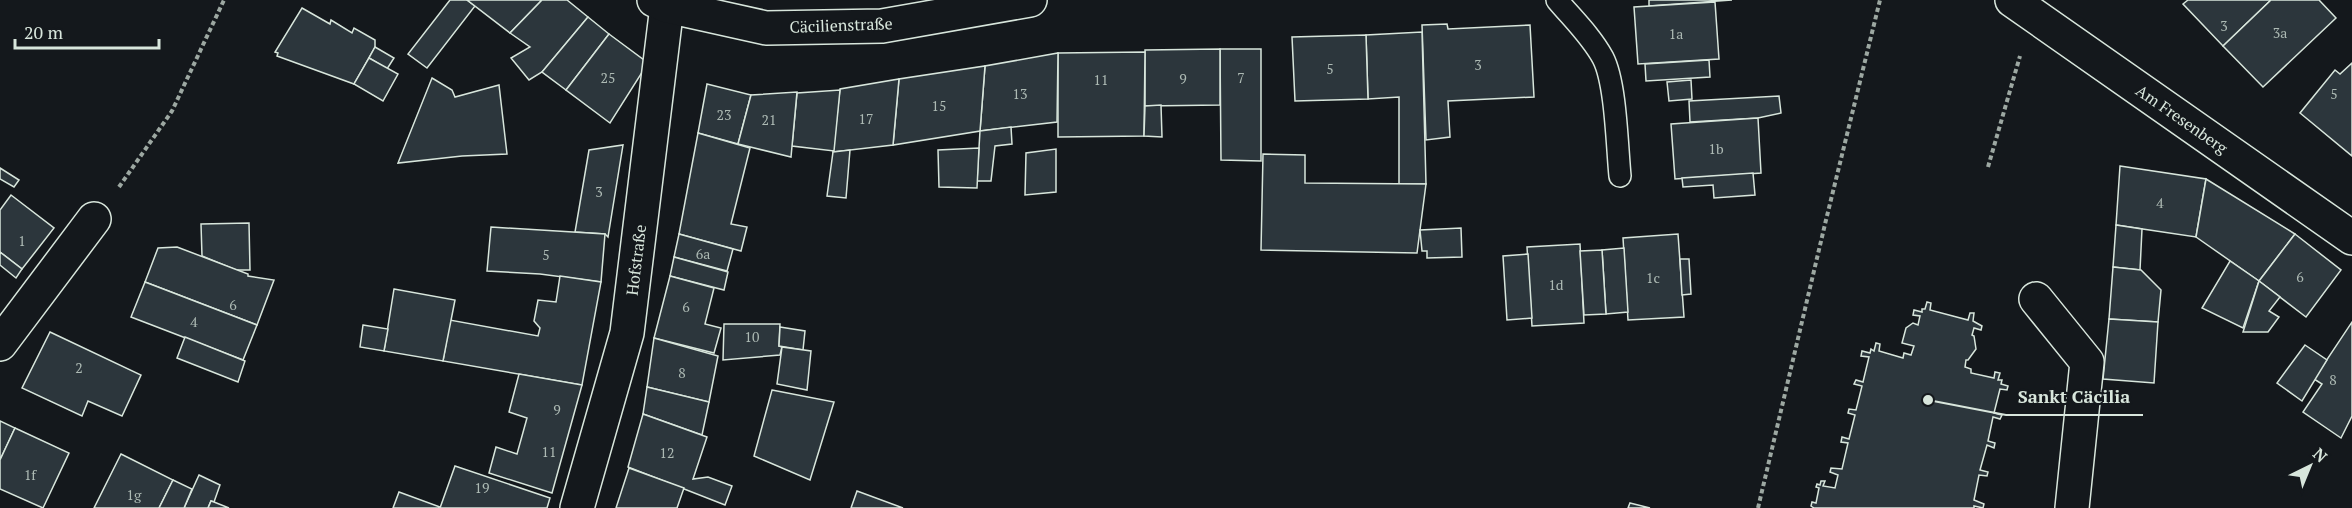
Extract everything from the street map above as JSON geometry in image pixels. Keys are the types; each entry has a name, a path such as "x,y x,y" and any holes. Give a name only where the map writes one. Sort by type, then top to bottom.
{"street":[{"name":"Cäcilienstraße","path":"660,3 704,7 766,28 882,26 1030,0"},
{"name":"Am Fresenberg","path":"2012,0 2352,238"},
{"name":"Hofstraße","path":"577,508 627,333 660,3"},
{"path":"0,344 94,219"},
{"path":"2036,299 2087,362 2072,508"}],"lane":[{"path":"1557,0 1587,35 1604,60 1611,85 1620,176"}],"path":[{"path":"94,219 133,169 172,111 224,0"},
{"path":"1758,508 1880,0"},
{"path":"1988,167 2015,67"}],"building":[{"path":"450,0 467,0 475,6 427,68 408,54"},
{"path":"467,0 542,0 510,33"},
{"path":"542,0 567,0 588,17 542,72 529,80 511,58 530,47 510,33"},
{"path":"1649,0 1732,0 1649,6"},
{"path":"2188,0 2271,0 2223,46 2183,4"},
{"path":"2271,0 2319,0 2336,18 2263,87 2223,46"},
{"path":"1715,2 1719,59 1638,64 1634,7"},
{"path":"302,8 330,24 331,20 352,33 354,28 375,40 375,47 354,84 277,56 278,53 275,52"},
{"path":"588,17 609,34 566,90 542,72"},
{"path":"1447,24 1448,29 1530,25 1534,97 1448,101 1450,137 1426,140 1422,25"},
{"path":"1422,32 1426,184 1399,184 1399,97 1368,99 1366,35"},
{"path":"609,34 648,63 610,123 566,90"},
{"path":"1366,35 1368,99 1295,101 1292,37"},
{"path":"375,47 394,58 387,69 369,58"},
{"path":"1220,49 1261,49 1261,161 1221,160"},
{"path":"1220,49 1220,105 1145,106 1145,50"},
{"path":"1145,52 1144,136 1058,137 1058,53"},
{"path":"1058,53 1057,122 980,131 985,66"},
{"path":"369,58 398,74 383,101 354,84"},
{"path":"1709,60 1710,77 1646,81 1645,64"},
{"path":"2352,63 2352,156 2300,113 2335,70 2340,74"},
{"path":"985,66 980,131 893,145 899,79"},
{"path":"432,78 452,90 455,97 499,85 507,154 398,163"},
{"path":"899,79 893,145 833,152 840,89"},
{"path":"1691,80 1692,99 1669,101 1667,82"},
{"path":"707,84 751,95 738,144 698,133"},
{"path":"840,90 834,151 792,146 797,93"},
{"path":"797,92 791,157 738,144 751,95"},
{"path":"1779,96 1781,113 1758,118 1690,122 1689,101"},
{"path":"1161,105 1162,137 1144,136 1145,106"},
{"path":"1758,118 1761,173 1675,179 1671,124"},
{"path":"1011,127 1012,144 995,146 991,181 977,181 980,131"},
{"path":"698,133 750,148 731,224 747,227 741,251 679,234"},
{"path":"623,145 608,237 605,234 575,232 589,150"},
{"path":"979,148 977,188 939,187 938,150"},
{"path":"1056,149 1056,192 1025,195 1026,153"},
{"path":"850,150 846,198 827,196 833,152"},
{"path":"1263,154 1305,155 1305,183 1426,184 1417,253 1261,250"},
{"path":"2120,166 2206,179 2196,237 2116,225"},
{"path":"0,168 19,180 14,187 0,179"},
{"path":"1753,173 1755,195 1714,198 1713,185 1683,187 1682,178"},
{"path":"2206,179 2295,234 2259,281 2196,237"},
{"path":"11,195 54,228 22,269 0,252 0,210"},
{"path":"249,223 250,270 236,270 202,256 201,224"},
{"path":"2116,225 2142,229 2140,270 2113,267"},
{"path":"491,227 605,234 601,282 540,274 487,271"},
{"path":"1461,228 1462,257 1427,258 1427,251 1422,251 1420,230"},
{"path":"679,234 733,249 727,271 674,257"},
{"path":"1678,234 1684,317 1628,320 1623,238"},
{"path":"2295,234 2341,270 2306,317 2259,281"},
{"path":"1580,244 1584,323 1532,326 1527,247"},
{"path":"177,247 248,274 248,276 274,280 257,325 145,282 158,248"},
{"path":"1624,248 1628,312 1606,314 1602,250"},
{"path":"1602,250 1606,314 1584,315 1580,251"},
{"path":"0,252 22,269 16,278 0,265"},
{"path":"1528,254 1532,318 1507,320 1503,256"},
{"path":"674,257 728,272 724,290 670,276"},
{"path":"1680,259 1689,259 1691,294 1682,295"},
{"path":"2230,261 2259,281 2243,328 2202,308"},
{"path":"2113,267 2141,270 2161,290 2158,322 2109,319"},
{"path":"560,276 601,282 582,385 443,361 450,320 538,336 540,328 534,321 538,300 556,302"},
{"path":"670,276 714,288 705,324 721,328 714,353 654,338"},
{"path":"2259,281 2280,297 2269,311 2279,317 2268,332 2243,332"},
{"path":"145,282 257,325 243,360 131,317"},
{"path":"394,289 455,300 443,361 384,351"},
{"path":"1927,302 1931,303 1930,310 1968,320 1970,313 1974,313 1973,321 1982,326 1981,330 1974,328 1972,335 1976,349 1966,360 1965,367 1971,369 1971,373 1994,378 1995,372 2000,373 1998,380 2002,380 2001,384 2008,386 2007,390 2000,389 1994,413 2002,415 2000,419 1993,417 1988,441 1995,443 1994,448 1987,445 1980,470 1988,472 1987,476 1979,475 1974,500 1984,504 1983,508 1974,506 1974,508 1814,508 1811,506 1812,502 1816,503 1819,488 1816,487 1817,484 1820,485 1821,481 1825,481 1823,486 1835,488 1838,475 1830,472 1831,468 1842,469 1848,443 1841,442 1842,437 1849,439 1855,415 1848,413 1849,409 1856,410 1862,386 1854,384 1856,380 1863,382 1869,357 1861,356 1862,351 1870,353 1871,349 1874,351 1876,343 1880,344 1879,351 1903,358 1904,353 1911,355 1914,346 1902,343 1906,328 1913,323 1918,325 1920,316 1913,315 1914,310 1922,312"},
{"path":"2109,319 2158,322 2154,383 2103,379"},
{"path":"2352,322 2352,416 2341,438 2303,412 2322,384 2314,379"},
{"path":"724,324 780,324 779,346 782,347 780,355 723,360"},
{"path":"363,325 388,329 384,351 360,347"},
{"path":"780,327 805,331 803,350 779,346"},
{"path":"50,332 141,375 122,416 88,401 82,416 22,388"},
{"path":"185,337 245,361 238,382 177,358"},
{"path":"654,338 718,356 709,402 647,387"},
{"path":"2305,345 2327,360 2302,401 2277,383"},
{"path":"782,347 811,351 807,390 777,384"},
{"path":"519,374 582,385 552,493 489,473 496,447 517,454 527,418 509,412"},
{"path":"647,387 709,402 702,435 643,414"},
{"path":"772,390 834,402 810,480 754,456"},
{"path":"643,414 707,437 693,479 708,477 732,486 725,505 628,467"},
{"path":"0,421 15,428 0,460"},
{"path":"15,428 69,453 43,508 0,489 0,460"},
{"path":"121,454 173,480 159,508 94,508"},
{"path":"455,466 550,498 547,508 440,508"},
{"path":"629,468 684,488 677,508 616,508"},
{"path":"199,475 220,485 214,502 211,501 208,508 184,508"},
{"path":"173,480 192,489 184,508 159,508"},
{"path":"857,491 903,508 851,508"},
{"path":"399,492 440,507 440,508 393,508"},
{"path":"211,501 214,502 229,508 208,508"},
{"path":"1630,503 1650,508 1628,508"}],"place":[{"name":"Sankt Cäcilia","path":"1928,400"}]}
